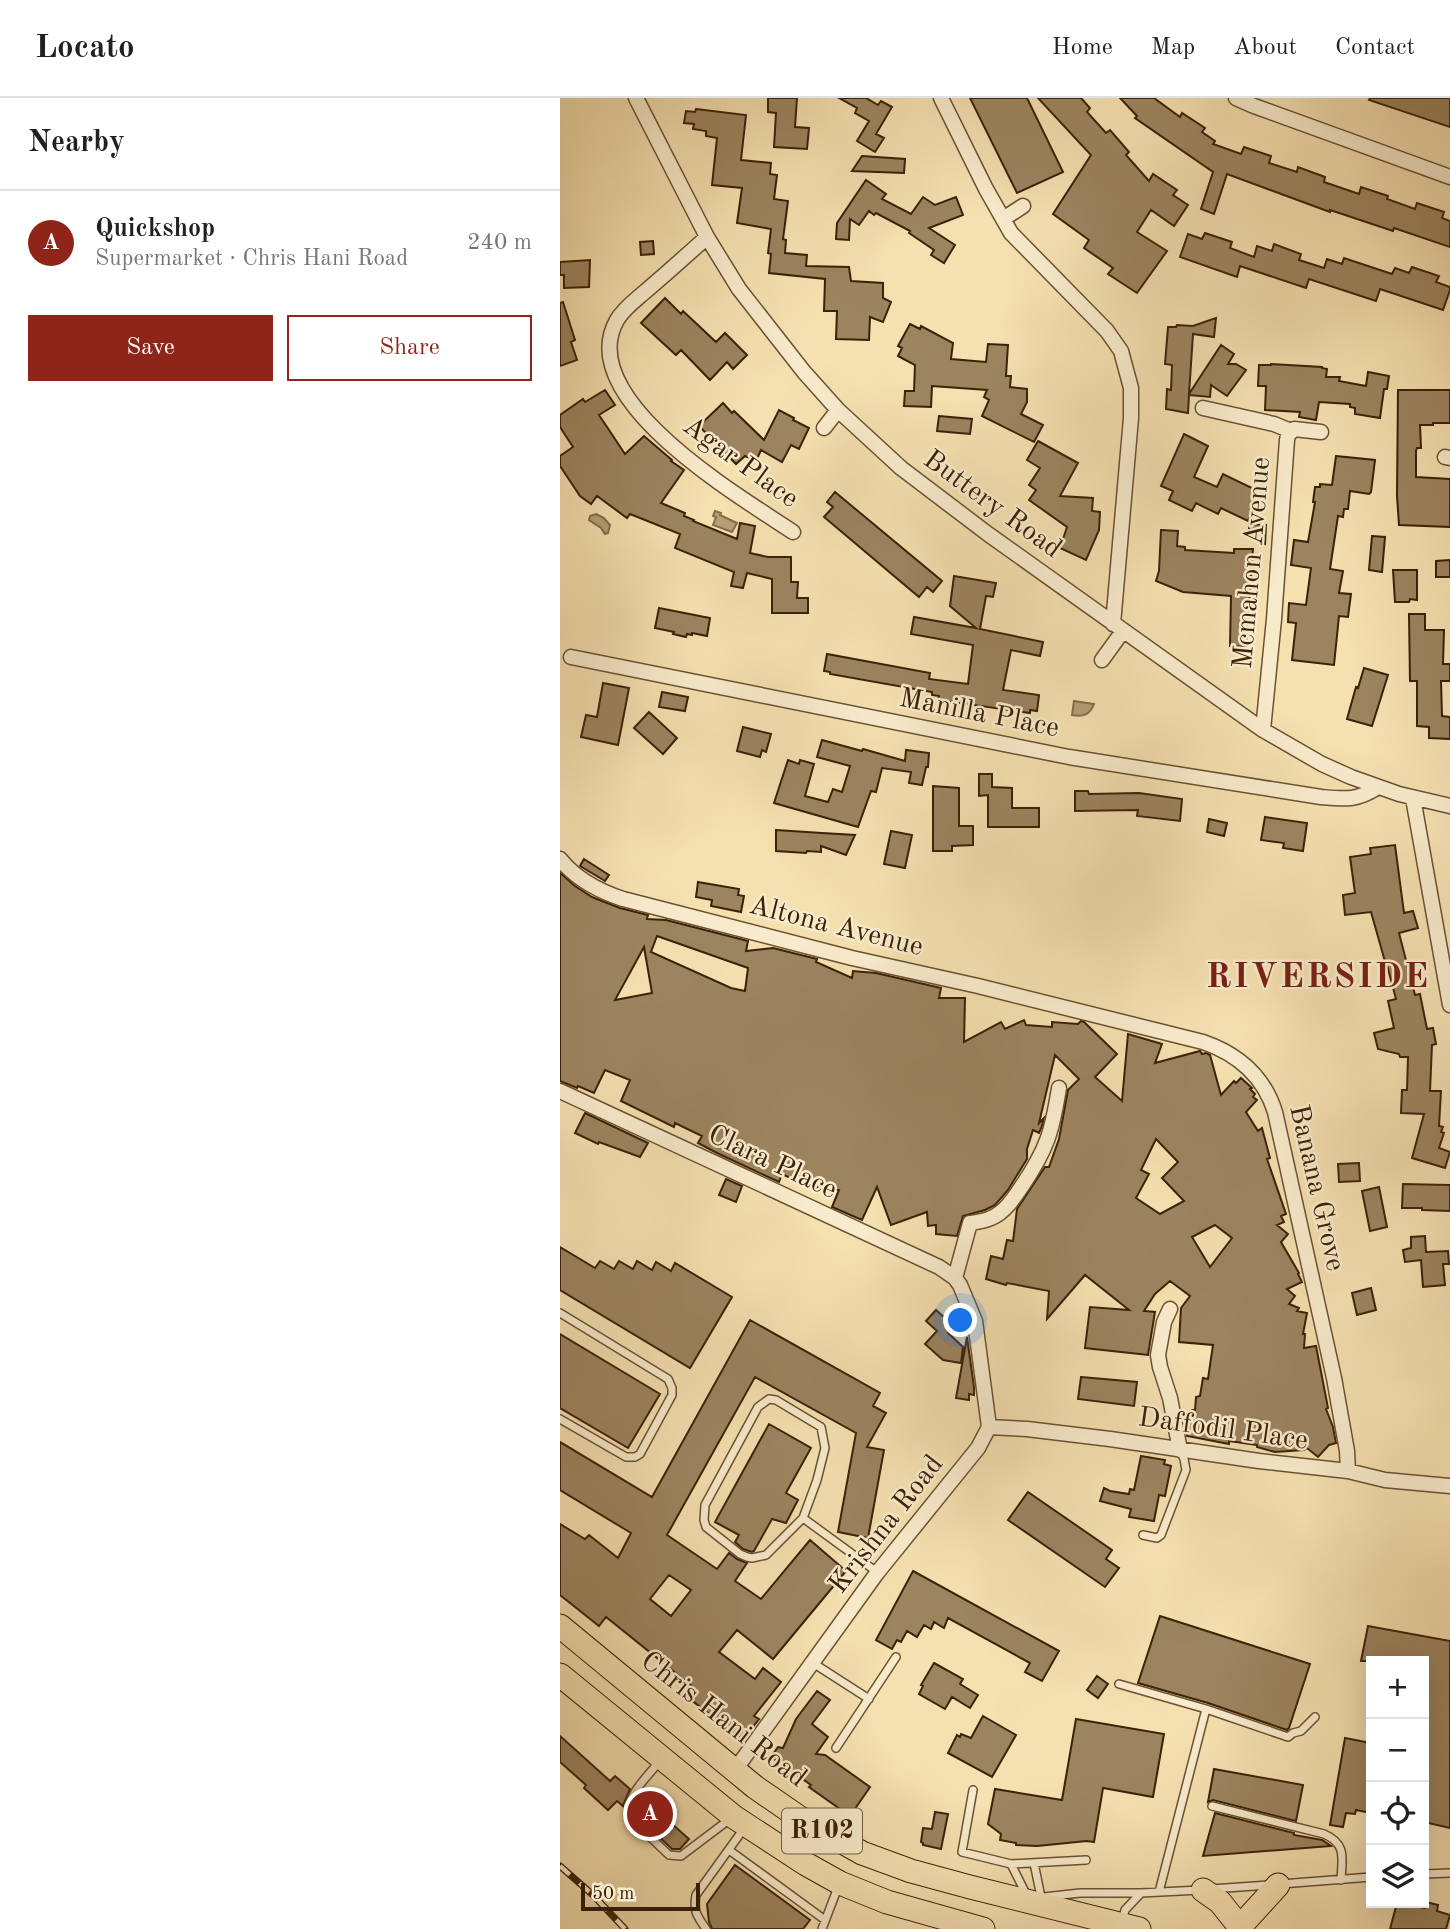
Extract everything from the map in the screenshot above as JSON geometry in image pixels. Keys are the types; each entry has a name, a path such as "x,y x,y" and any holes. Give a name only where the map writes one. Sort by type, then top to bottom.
{"main road":[{"name":"Chris Hani Road","path":"560,1626 736,1770 800,1818 862,1853 911,1871 1029,1898 1127,1927"},
{"name":"R102","path":"560,1675 740,1821 806,1864 840,1883 887,1902 939,1921 983,1929"},
{"path":"1203,1889 1220,1902 1238,1928 1278,1885"}],"street":[{"name":"Buttery Road","path":"636,98 707,237 739,289 838,410 901,468 988,534 1263,730 1322,764 1378,787 1450,806"},
{"path":"941,98 1003,219 1025,247 1107,331 1121,351 1127,370 1131,388 1131,418 1118,627 1102,660"},
{"path":"1236,98 1450,177"},
{"path":"1003,219 1023,206"},
{"name":"Agar Place","path":"707,237 622,313 612,331 610,359 617,381 669,445 793,532"},
{"path":"1203,408 1275,424 1291,431"},
{"path":"824,428 838,410"},
{"name":"Mcmahon Avenue","path":"1263,730 1287,440 1294,429 1321,432"},
{"name":"Manilla Place","path":"571,657 1069,757 1321,797 1358,798 1378,787"},
{"path":"1413,797 1450,1005"},
{"name":"Altona Avenue","path":"560,859 591,886 623,899 852,958 978,986 1111,1020"},
{"name":"Banana Grove","path":"1111,1020 1219,1048 1239,1060 1270,1097 1334,1378 1348,1471"},
{"path":"989,1427 975,1321 958,1281 970,1223 992,1218 1003,1210 1013,1200 1044,1152 1051,1135 1059,1088"},
{"name":"Clara Place","path":"560,1091 939,1266 958,1281"},
{"path":"1170,1309 1164,1322 1158,1355 1180,1450"},
{"name":"Daffodil Place","path":"989,1427 1027,1429 1348,1471 1385,1480 1450,1486"},
{"name":"Krishna Road","path":"736,1770 877,1573 978,1448 989,1427"}],"lane":[{"path":"560,1313 668,1379 672,1388 672,1395 653,1431 640,1454 635,1457 626,1457 560,1419"},
{"path":"769,1399 776,1400 821,1427 824,1436 825,1448 803,1518 766,1555 752,1558 740,1554 706,1527 704,1520 705,1505 758,1408 769,1399"},
{"path":"1143,1535 1157,1538 1161,1535 1185,1470 1180,1450"},
{"path":"803,1518 877,1573"},
{"path":"836,1748 896,1657"},
{"path":"813,1663 869,1699"},
{"path":"1119,1684 1206,1709 1288,1738 1301,1731 1315,1717"},
{"path":"1159,1892 1206,1709"},
{"path":"662,1758 629,1801 627,1811 628,1816 669,1855 681,1856 740,1821"},
{"path":"973,1790 962,1852 1011,1864 1086,1860"},
{"path":"1212,1806 1324,1834 1334,1839 1340,1845 1342,1855 1342,1880"},
{"path":"706,1929 693,1907 696,1895 729,1850 740,1821"},
{"path":"729,1850 825,1920"},
{"path":"1029,1898 1034,1863"},
{"path":"1011,1864 1029,1898"},
{"path":"1429,1874 1450,1873"},
{"path":"1029,1898 1080,1893 1141,1893 1278,1885 1366,1878"},
{"path":"822,1929 840,1883"},
{"path":"1127,1927 1125,1910 1141,1893"}],"shaded area":[{"path":"715,511 737,523 732,532 713,525"},
{"path":"596,514 610,525 608,533 605,534 589,520 590,516"},
{"path":"1074,701 1094,704 1086,714 1072,715"}],"building":[{"path":"768,98 797,98 795,127 809,128 807,149 774,147 776,113 768,112"},
{"path":"839,98 866,98 878,105 881,101 892,107 876,134 884,138 875,152 857,141 869,121 855,113 857,108"},
{"path":"970,98 1027,98 1063,172 1017,193"},
{"path":"1038,98 1081,98 1090,108 1087,112 1106,133 1110,130 1129,152 1126,155 1149,181 1153,174 1177,190 1173,195 1188,205 1174,226 1151,210 1137,232 1167,251 1137,293 1108,274 1113,268 1084,248 1089,240 1053,214 1091,155"},
{"path":"1120,98 1154,98 1180,117 1182,113 1205,128 1202,132 1215,141 1213,144 1241,154 1244,147 1271,156 1269,163 1297,172 1298,167 1325,177 1324,182 1359,194 1361,187 1415,209 1417,203 1444,212 1442,218 1450,221 1450,247 1394,228 1393,231 1330,212 1227,174 1214,214 1201,209 1213,172 1135,118 1137,116"},
{"path":"1450,98 1450,127 1369,100"},
{"path":"696,109 746,115 741,160 771,163 770,174 777,175 774,199 788,201 783,239 786,240 785,253 807,255 806,266 849,267 851,281 883,283 883,298 891,302 883,322 870,317 869,340 836,339 837,311 824,311 825,279 769,273 771,229 737,223 742,188 712,185 717,138 706,136 706,131 693,129 694,124 684,123 686,111 695,112"},
{"path":"862,156 905,159 904,173 852,171"},
{"path":"866,180 886,194 882,199 911,214 923,197 935,205 956,197 963,215 929,228 955,245 944,263 931,255 934,250 909,233 910,231 869,211 859,225 850,219 849,240 836,239 837,223"},
{"path":"1205,233 1232,242 1230,248 1254,257 1257,246 1272,251 1274,244 1301,254 1299,260 1324,268 1327,259 1342,264 1344,258 1392,274 1395,268 1409,273 1412,267 1439,276 1436,282 1450,287 1450,290 1443,310 1380,289 1376,301 1309,279 1306,288 1240,266 1237,277 1180,257 1188,234 1202,239"},
{"path":"653,241 654,254 641,255 640,242"},
{"path":"590,260 589,287 564,288 560,262"},
{"path":"665,298 716,342 725,333 747,355 733,369 727,362 710,380 681,350 676,355 641,323"},
{"path":"563,302 575,340 571,342 577,360 560,366 560,303"},
{"path":"1216,318 1214,337 1193,334 1189,394 1221,345 1234,354 1228,364 1236,364 1246,370 1227,396 1211,385 1210,397 1189,395 1188,413 1166,409 1167,389 1171,390 1172,365 1165,364 1168,327 1193,326"},
{"path":"910,324 920,329 921,326 953,343 951,359 986,362 988,344 1008,345 1006,376 1011,376 1010,387 1027,389 1027,402 1021,414 1043,425 1034,442 982,416 989,400 984,397 987,390 932,386 931,407 904,406 905,391 914,391 915,365 898,356 902,348 898,346"},
{"path":"1259,365 1322,367 1327,369 1326,377 1340,377 1339,381 1366,386 1368,372 1389,376 1387,389 1384,389 1380,418 1355,414 1355,408 1350,407 1350,404 1319,402 1316,420 1299,417 1300,412 1265,410 1266,386 1258,386"},
{"path":"605,390 615,405 599,415 625,454 644,436 684,470 661,503 685,513 684,516 693,521 737,539 740,523 755,526 750,553 768,557 791,557 791,582 798,582 797,598 808,598 808,613 772,613 772,579 747,573 743,588 731,586 734,572 675,548 680,534 630,514 627,518 597,496 591,504 580,496 560,466 560,456 573,447 560,427 560,415 583,399 585,402"},
{"path":"1398,390 1450,390 1450,423 1420,425 1421,448 1416,451 1416,477 1450,479 1450,527 1399,525"},
{"path":"723,403 764,440 779,410 809,428 799,449 791,445 782,462 761,450 756,461 745,456 736,464 699,426"},
{"path":"939,416 972,419 970,434 937,431"},
{"path":"1184,434 1208,446 1194,477 1217,487 1223,474 1256,490 1252,499 1257,502 1248,521 1221,508 1218,514 1196,503 1192,511 1169,500 1173,491 1161,486"},
{"path":"1038,441 1078,463 1060,496 1093,498 1092,511 1100,512 1099,530 1086,560 1060,548 1067,527 1029,500 1036,490 1029,485 1040,468 1027,460"},
{"path":"1336,456 1375,460 1371,492 1350,491 1348,509 1344,509 1343,517 1338,516 1330,569 1343,571 1339,593 1351,594 1348,617 1339,616 1334,665 1292,660 1296,623 1288,622 1289,603 1306,605 1311,568 1291,565 1294,540 1308,542 1315,487 1320,487 1320,484 1332,485"},
{"path":"835,492 942,581 933,592 927,587 919,597 824,517 833,507 827,502"},
{"path":"1249,524 1266,525 1265,544 1249,536"},
{"path":"1161,530 1178,531 1177,546 1185,547 1185,550 1234,553 1234,549 1253,549 1246,647 1230,646 1231,596 1183,592 1156,581"},
{"path":"1372,536 1385,537 1382,572 1369,570"},
{"path":"1450,560 1450,577 1436,577 1436,561"},
{"path":"1393,570 1417,570 1417,600 1395,602"},
{"path":"954,576 996,583 993,597 986,596 980,629 1043,642 1040,656 1011,650 1003,690 1039,695 1037,711 1030,710 1030,713 938,700 939,696 932,695 932,692 824,671 827,654 930,673 929,679 968,684 973,645 911,634 914,617 976,628 950,606"},
{"path":"659,608 710,618 707,636 692,633 686,637 655,628"},
{"path":"1409,614 1425,614 1425,630 1444,630 1443,664 1450,664 1450,681 1441,681 1442,716 1450,717 1450,739 1429,738 1429,727 1417,726 1417,681 1410,681"},
{"path":"1364,668 1388,675 1372,726 1347,719"},
{"path":"603,683 629,688 618,745 581,737 586,715 597,717"},
{"path":"662,692 688,697 685,711 659,707"},
{"path":"649,712 677,738 663,754 634,728"},
{"path":"743,727 771,734 766,752 762,750 760,757 737,751"},
{"path":"822,740 905,761 906,750 929,753 922,785 909,783 911,772 882,768 876,792 871,791 858,827 774,803 788,760 799,764 800,760 814,764 805,796 828,802 833,789 842,792 850,766 817,757"},
{"path":"979,774 992,774 992,787 1012,788 1012,808 1039,808 1039,827 988,827 988,795 979,796"},
{"path":"933,786 959,788 959,826 973,826 973,845 952,846 952,851 933,851"},
{"path":"1075,791 1088,791 1089,794 1139,793 1182,799 1180,821 1137,816 1138,810 1075,811"},
{"path":"1265,817 1307,823 1303,851 1283,848 1284,843 1261,840"},
{"path":"1209,819 1227,823 1224,836 1207,832"},
{"path":"776,830 855,835 846,855 821,846 821,852 806,853 776,851"},
{"path":"891,831 912,835 905,868 884,864"},
{"path":"1395,845 1404,913 1413,911 1418,928 1399,933 1415,995 1420,994 1427,1029 1433,1028 1436,1044 1432,1045 1430,1091 1441,1091 1439,1126 1443,1127 1441,1132 1444,1133 1439,1148 1450,1152 1445,1168 1412,1158 1424,1114 1401,1113 1402,1090 1407,1090 1408,1057 1378,1049 1374,1033 1394,1028 1388,1001 1396,999 1387,965 1371,912 1345,915 1343,895 1355,893 1350,857 1371,854 1370,848"},
{"path":"584,859 609,875 605,881 580,866"},
{"path":"560,873 592,897 648,915 647,919 666,920 748,941 746,951 773,948 817,959 816,962 852,978 853,971 876,973 941,988 939,998 965,998 964,1042 1001,1022 1005,1029 1024,1020 1026,1025 1052,1027 1052,1022 1084,1022 1117,1054 1095,1077 1122,1101 1128,1034 1162,1044 1155,1063 1200,1051 1202,1054 1206,1053 1210,1055 1221,1095 1234,1081 1236,1083 1241,1078 1252,1088 1250,1089 1255,1094 1253,1097 1257,1100 1246,1112 1258,1131 1262,1128 1270,1158 1267,1159 1286,1214 1281,1216 1284,1222 1277,1225 1288,1234 1281,1242 1302,1282 1287,1289 1295,1296 1289,1304 1299,1308 1297,1311 1307,1313 1303,1334 1304,1348 1316,1346 1328,1408 1326,1409 1336,1443 1329,1445 1318,1457 1307,1448 1275,1452 1257,1445 1229,1441 1229,1444 1187,1436 1189,1418 1192,1410 1195,1410 1196,1397 1200,1396 1203,1378 1208,1379 1213,1345 1179,1342 1181,1308 1190,1296 1170,1281 1155,1294 1144,1311 1155,1312 1148,1355 1085,1348 1090,1307 1129,1310 1085,1275 1047,1319 1049,1291 1007,1283 1006,1285 986,1279 991,1256 1003,1259 1007,1240 1013,1241 1017,1209 1045,1167 1049,1167 1059,1139 1068,1090 1079,1079 1055,1055 1039,1123 1044,1118 1042,1126 1039,1133 1033,1130 1027,1159 1008,1190 995,1205 963,1216 957,1236 936,1234 936,1225 928,1226 927,1212 891,1225 877,1187 862,1220 832,1207 839,1190 810,1187 782,1174 779,1182 717,1153 698,1143 702,1136 675,1123 674,1127 621,1101 630,1080 605,1070 594,1093 560,1081","holes":["657,936 748,968 745,991 731,988 651,952","644,947 652,993 615,1000","1156,1139 1178,1162 1162,1178 1184,1201 1160,1214 1136,1198 1149,1174 1141,1170","1215,1225 1232,1238 1210,1267 1192,1237"]},
{"path":"698,882 739,889 738,895 744,896 741,912 711,906 712,900 696,897"},
{"path":"585,1113 648,1143 640,1157 599,1142 598,1144 575,1133"},
{"path":"1359,1163 1360,1181 1339,1182 1338,1164"},
{"path":"726,1179 742,1186 736,1202 719,1195"},
{"path":"1403,1184 1450,1185 1450,1211 1402,1208"},
{"path":"1379,1187 1387,1227 1370,1231 1362,1191"},
{"path":"1425,1236 1426,1252 1448,1251 1449,1264 1443,1264 1445,1285 1423,1287 1421,1260 1405,1262 1403,1250 1411,1248 1411,1237"},
{"path":"560,1247 595,1268 600,1261 614,1269 619,1261 633,1269 637,1261 652,1270 656,1262 671,1271 675,1263 732,1297 690,1368 560,1290"},
{"path":"1371,1288 1376,1310 1357,1315 1352,1293"},
{"path":"936,1310 954,1326 948,1333 963,1347 961,1363 943,1360 925,1344 937,1331 926,1321"},
{"path":"750,1320 880,1393 873,1406 886,1413 867,1447 884,1450 868,1538 838,1532 856,1433 755,1377 667,1535 717,1569 729,1553 747,1563 735,1581 761,1599 810,1540 846,1571 773,1659 737,1630 719,1652 755,1679 763,1668 781,1682 754,1716 759,1719 743,1740 686,1696 693,1687 606,1617 599,1626 560,1595 560,1524 585,1539 589,1535 618,1558 631,1533 560,1490 560,1442 652,1497","holes":["669,1575 691,1590 671,1616 650,1599"]},
{"path":"560,1334 660,1394 628,1448 560,1408"},
{"path":"967,1337 974,1387 974,1395 969,1394 969,1400 956,1398"},
{"path":"1081,1377 1137,1382 1134,1406 1078,1399"},
{"path":"769,1424 811,1448 786,1493 798,1500 786,1523 772,1519 752,1552 735,1542 739,1535 715,1522"},
{"path":"1141,1456 1165,1460 1164,1464 1171,1466 1165,1496 1159,1495 1154,1521 1129,1517 1131,1509 1100,1501 1104,1488 1129,1494 1130,1489 1134,1490"},
{"path":"1028,1492 1112,1550 1106,1559 1119,1568 1105,1587 1008,1520"},
{"path":"913,1571 1059,1651 1042,1681 1025,1672 1030,1663 948,1618 944,1628 934,1622 931,1629 924,1625 917,1637 907,1631 901,1642 897,1640 892,1649 876,1640"},
{"path":"1160,1616 1310,1664 1289,1728 1287,1730 1138,1683"},
{"path":"1368,1626 1450,1641 1450,1828 1429,1823 1429,1656 1366,1656 1366,1661 1361,1661"},
{"path":"934,1663 963,1679 960,1684 978,1695 970,1708 952,1697 945,1709 919,1694 923,1686 921,1685"},
{"path":"1097,1676 1108,1684 1098,1698 1087,1690"},
{"path":"817,1691 830,1700 812,1724 828,1737 816,1754 825,1755 870,1787 850,1816 771,1757 778,1747 783,1748 796,1719"},
{"path":"983,1716 1016,1735 992,1777 948,1753 957,1735 971,1738"},
{"path":"1076,1719 1164,1734 1153,1797 1103,1788 1094,1842 1037,1846 1016,1845 1000,1840 1001,1834 988,1824 995,1789 1062,1800"},
{"path":"560,1736 610,1781 615,1776 630,1789 623,1806 617,1801 608,1810 584,1788 586,1785 560,1762"},
{"path":"1345,1738 1366,1742 1366,1812 1356,1810 1355,1814 1346,1813 1343,1827 1330,1825"},
{"path":"1214,1769 1303,1785 1296,1821 1213,1800 1208,1802"},
{"path":"639,1797 689,1839 680,1849 672,1849 634,1813"},
{"path":"935,1812 948,1814 941,1849 923,1845 921,1842 923,1828 932,1829"},
{"path":"1215,1813 1322,1840 1331,1846 1203,1856"},
{"path":"735,1865 810,1920 803,1929 712,1929 707,1904"},
{"path":"1429,1903 1438,1905 1437,1911 1450,1915 1446,1929 1390,1929 1396,1908 1429,1908"}],"railway":[{"path":"560,1866 593,1895 625,1929"}],"place":[{"name":"Quickshop","path":"650,1814"}],"district":[{"name":"RIVERSIDE","path":"1318,977"}]}
